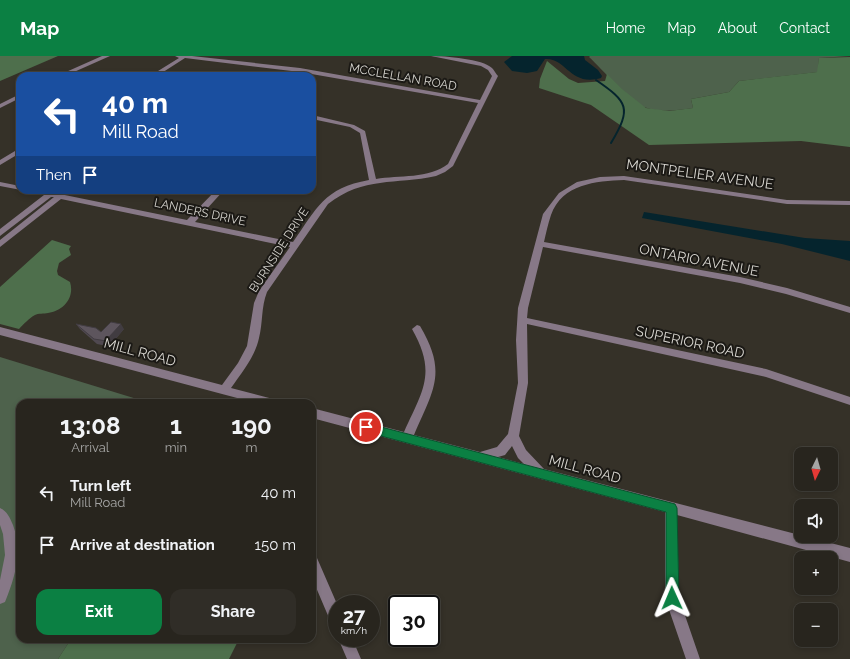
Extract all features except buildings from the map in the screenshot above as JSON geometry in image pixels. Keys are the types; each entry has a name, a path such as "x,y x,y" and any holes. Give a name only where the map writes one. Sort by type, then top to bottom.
{"street":[{"path":"69,72 107,56"},
{"name":"BURNSIDE DRIVE","path":"229,392 254,340 260,298 325,202 334,194 352,185 373,181 429,175 448,168 455,159 495,76 490,68 475,63 434,56"},
{"path":"159,72 181,57"},
{"name":"MCCLELLAN ROAD","path":"181,57 311,72"},
{"name":"MCCLELLAN ROAD","path":"316,73 482,102"},
{"path":"0,106 16,98"},
{"path":"316,118 352,126 363,132 373,181"},
{"path":"0,163 16,153"},
{"name":"MONTPELIER AVENUE","path":"481,457 501,451 513,436 523,383 523,308 547,214 552,204 563,191 579,183 599,179 624,178 648,180 787,202 850,204"},
{"path":"0,184 16,187"},
{"path":"0,233 56,194"},
{"path":"0,244 56,194"},
{"name":"LANDERS DRIVE","path":"56,194 295,245"},
{"path":"190,222 216,194"},
{"name":"ONTARIO AVENUE","path":"540,244 740,280 787,291 850,310"},
{"name":"SUPERIOR ROAD","path":"522,320 766,373 850,401"},
{"path":"407,438 432,373 431,355 425,340 417,329"},
{"name":"MILL ROAD","path":"0,331 257,399"},
{"path":"229,392 235,399"},
{"name":"MILL ROAD","path":"316,414 850,555"},
{"path":"513,436 522,454 540,473"},
{"path":"672,508 672,598 693,659"},
{"path":"0,514 6,522 9,530 12,552 10,571 0,598"},
{"path":"316,572 328,599"},
{"path":"349,647 354,659"}],"green space":[{"path":"0,56 58,56 21,72 16,72 16,74 0,81"},
{"path":"850,56 819,58 818,72 739,81 729,92 691,99 693,108 664,111 647,108 634,100 617,86 589,57"},
{"path":"850,57 850,147 801,141 649,145 591,105 539,88 540,79 547,61 569,79 578,83 605,81 607,74 622,89 646,108 669,111 693,108 691,99 729,92 739,81 817,72 819,58"},
{"path":"52,240 71,246 69,249 71,255 59,263 57,271 58,275 70,282 71,293 66,303 63,307 53,312 35,315 19,329 0,324 0,287"},
{"path":"0,357 137,399 16,399 16,643 68,643 58,659 0,659"},
{"path":"68,643 237,643 229,659 58,659"}],"water":[{"path":"512,56 584,56 585,60 598,70 602,76 601,78 591,80 582,79 558,62 545,59 537,71 527,73 512,71 504,62"},
{"path":"644,212 805,238 850,241 850,261 782,244 642,218"}],"waterway":[{"path":"596,80 615,94 623,107 624,113 622,121 611,143"}],"route":[{"path":"366,427 672,508 672,598"}]}
